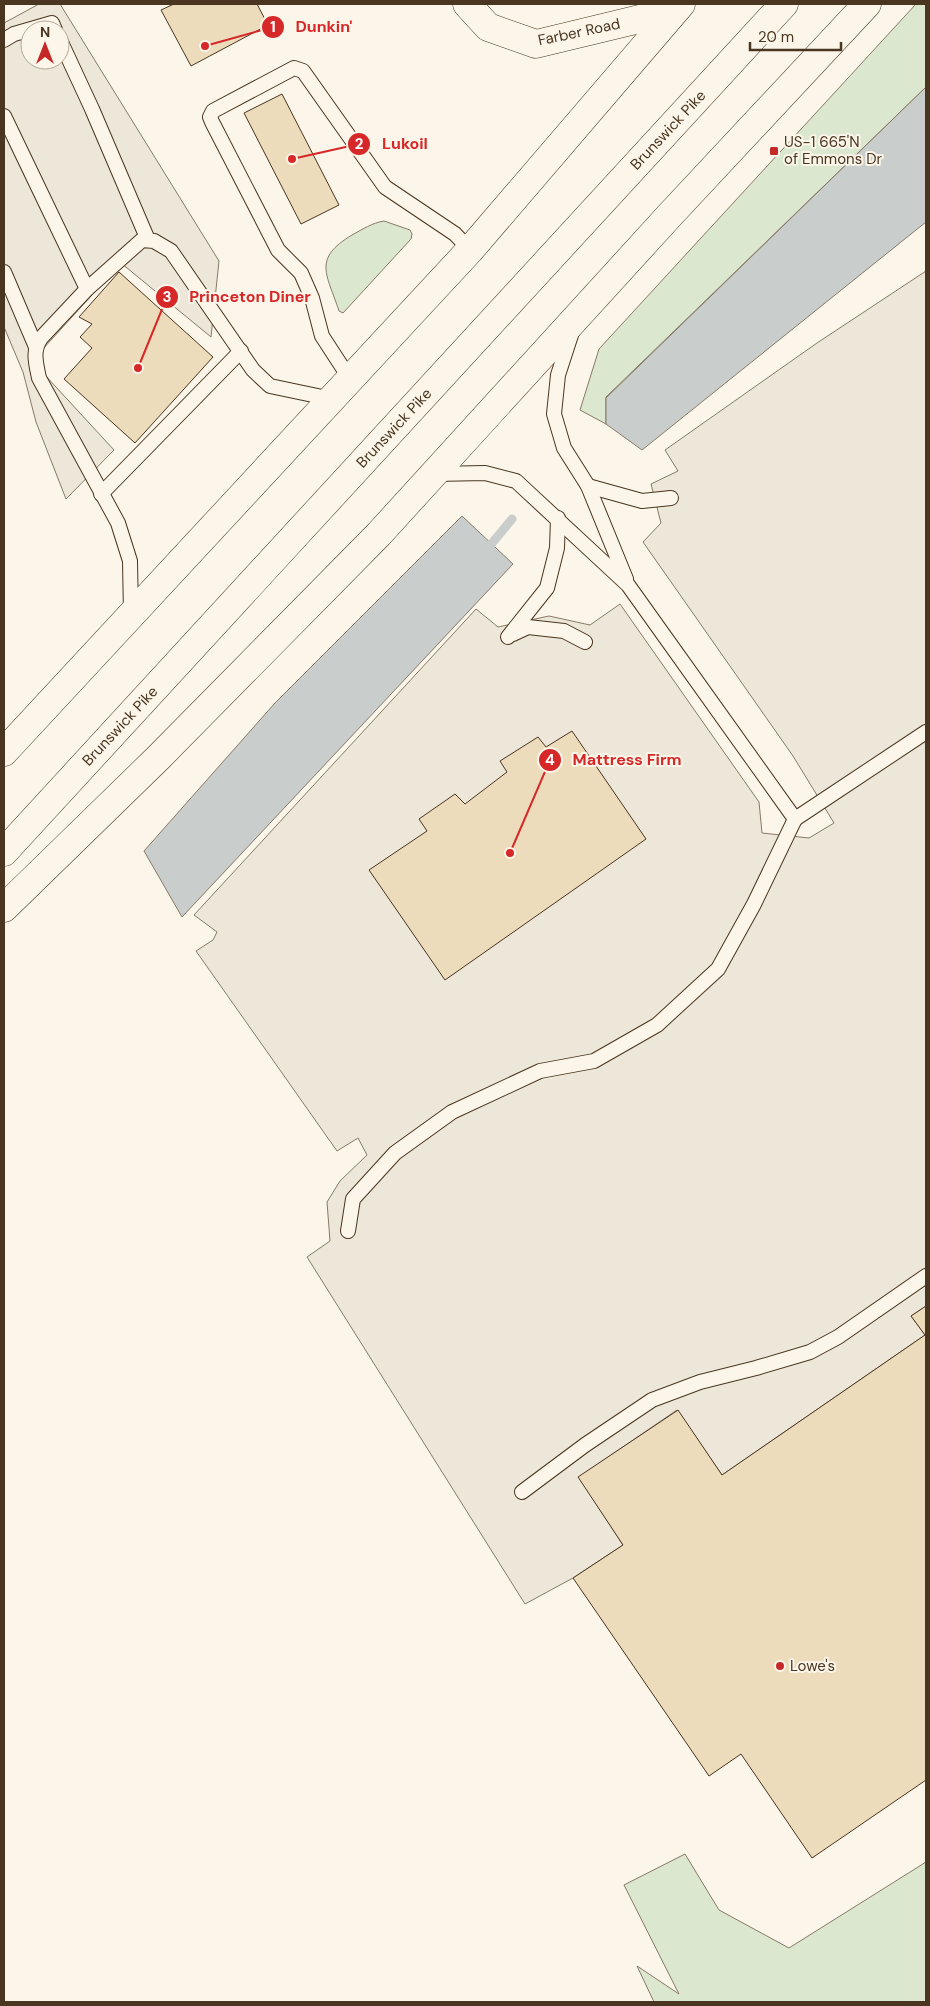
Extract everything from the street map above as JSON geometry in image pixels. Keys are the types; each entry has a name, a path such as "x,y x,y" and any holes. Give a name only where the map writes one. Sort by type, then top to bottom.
{"main road":[{"name":"Farber Road","path":"467,4 488,27 536,44 677,8"},
{"name":"Brunswick Pike","path":"4,852 784,4"},
{"path":"4,908 160,757 379,534 867,4"},
{"path":"4,752 470,250 677,8"}],"lane":[{"path":"4,40 20,32"},
{"path":"70,62 148,240"},
{"path":"131,614 130,561 118,523 39,378 35,352 41,338 87,289 142,240 154,240 171,251 253,370 270,386 341,389 322,336 312,298 302,273 278,250 212,122 210,117 213,111 294,68 303,71 385,187 455,234 470,250"},
{"path":"4,116 87,289"},
{"path":"4,272 36,347"},
{"path":"576,318 558,375 554,414 564,448 588,486 628,585"},
{"path":"101,494 240,351"},
{"path":"434,474 485,473 516,481 558,518 628,585 795,819"},
{"path":"588,486 642,501 671,498"},
{"path":"558,518 557,548 547,588 508,637 528,627 564,631 585,642"},
{"path":"348,1231 353,1199 394,1153 452,1112 540,1071 594,1061 657,1025 718,969 748,914 795,819 926,732"},
{"path":"522,1492 585,1445 652,1400 700,1382 810,1352 838,1337 926,1276"}],"green space":[{"path":"916,4 926,4 926,87 606,397 606,424 580,410 599,349"},
{"path":"384,221 410,230 412,234 411,239 343,313 339,311 327,277 327,260 331,252 339,244 352,235"},
{"path":"685,1854 719,1910 789,1948 926,1862 926,2002 654,2002 637,1966 679,1994 624,1885"}],"shaded area":[{"path":"39,4 60,4 70,20 20,20 20,70 70,70 70,20 219,261 211,337 121,263 32,361 114,450 66,499 36,422 23,372 4,327 4,23"},
{"path":"926,87 926,222 642,450 606,424 606,398"},
{"path":"926,271 926,1306 911,1316 925,1335 722,1475 677,1410 579,1477 623,1545 573,1578 525,1604 307,1257 330,1241 327,1202 340,1181 367,1155 358,1138 337,1151 196,951 213,940 217,932 194,915 476,609 498,627 549,616 590,625 620,604 759,802 762,833 809,838 834,823 793,756 643,542 661,523 651,484 678,471 665,450 817,343"},
{"path":"462,516 513,564 182,917 144,851 275,703"}],"building":[{"path":"174,4 257,4 268,25 191,66 161,10"},
{"path":"282,94 339,205 301,224 244,113"},
{"path":"119,272 213,357 135,443 64,379 92,348 80,337 92,324 79,317"},
{"path":"572,731 646,839 445,980 369,870 427,831 419,819 455,794 465,804 507,772 500,761 538,737 546,747"},
{"name":"Lowe's","path":"926,1306 926,1780 812,1858 741,1754 709,1776 573,1578 623,1545 578,1477 678,1410 722,1475 925,1335 911,1316"}],"waterway":[{"path":"488,548 512,519"}],"place":[{"name":"Dunkin'","path":"205,46"},
{"name":"US-1 665'N of Emmons Dr","path":"774,151"},
{"name":"Lukoil","path":"292,159"},
{"name":"Princeton Diner","path":"138,368"},
{"name":"Mattress Firm","path":"510,853"},
{"name":"Lowe's","path":"780,1666"}]}
